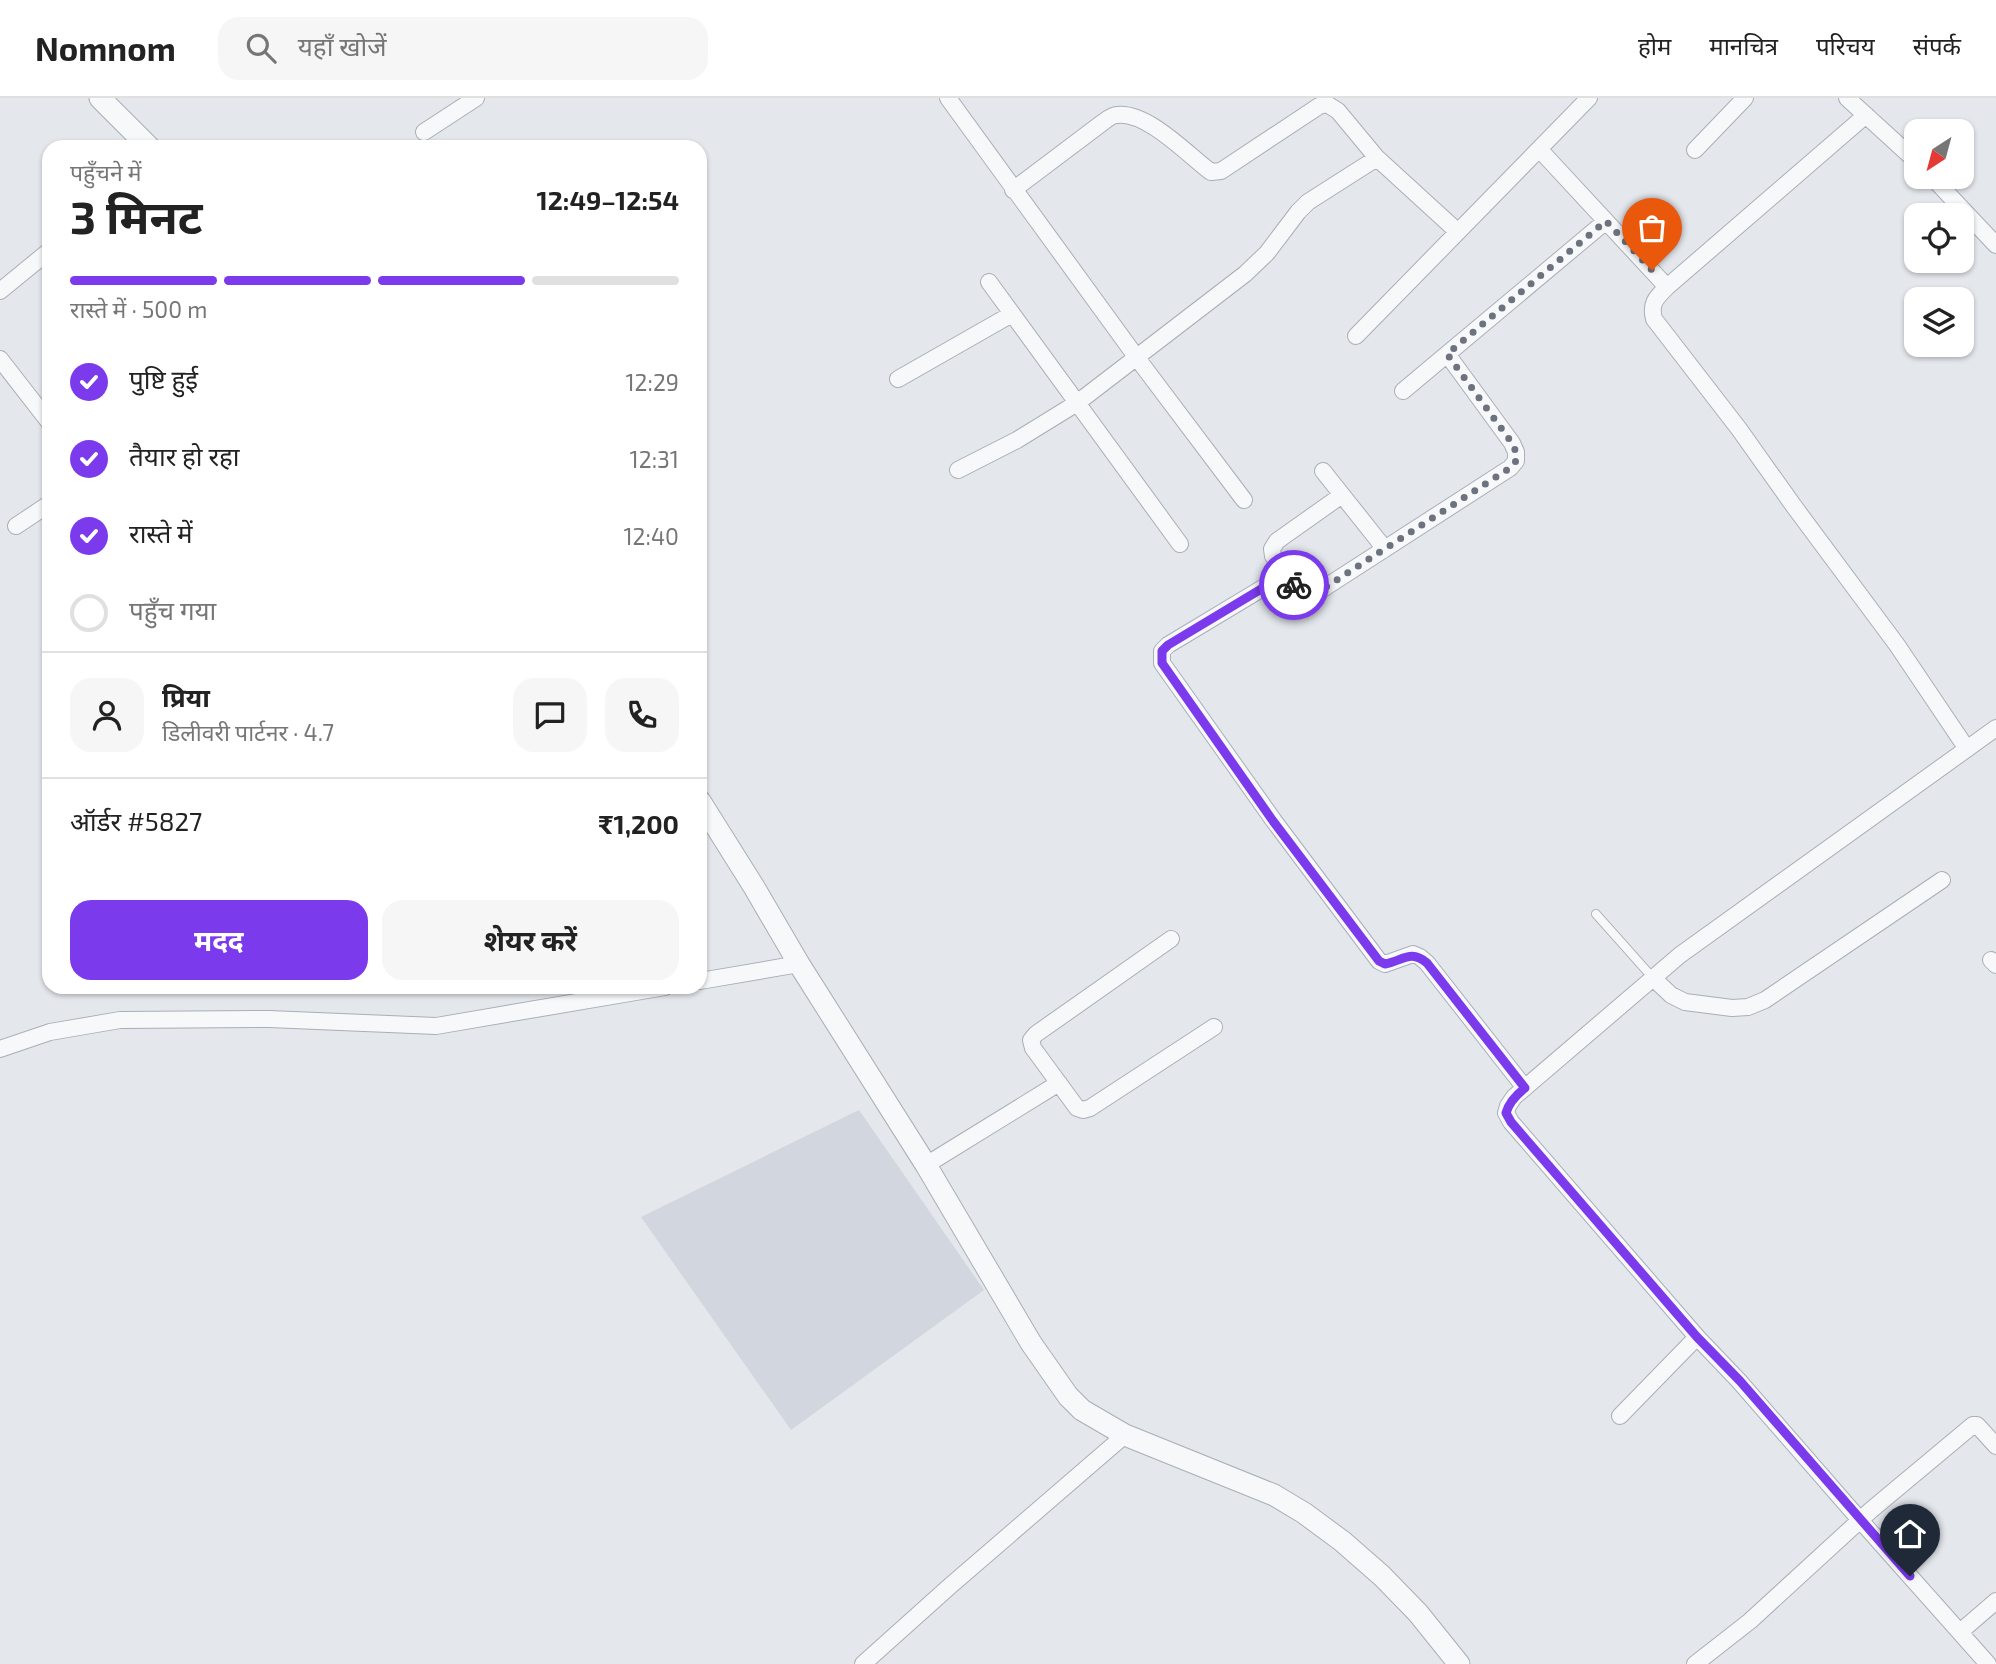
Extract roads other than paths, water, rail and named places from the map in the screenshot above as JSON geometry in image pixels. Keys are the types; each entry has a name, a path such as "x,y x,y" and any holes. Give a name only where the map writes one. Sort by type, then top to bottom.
{"street":[{"path":"100,98 142,140"},
{"path":"424,132 476,98"},
{"path":"948,98 1137,358 1244,499"},
{"path":"1356,336 1590,98"},
{"path":"1695,150 1745,98"},
{"path":"1847,98 1904,150"},
{"path":"1013,190 1116,114 1150,124 1211,172 1221,171 1319,106 1327,104 1338,111 1377,158 1458,232"},
{"path":"1866,115 1667,287 1656,298 1651,309 1654,319 1739,429 1889,634 1967,749"},
{"path":"1540,150 1667,287"},
{"path":"958,470 1017,440 1077,403 1245,274 1308,202 1377,158"},
{"path":"1943,189 1996,245"},
{"path":"1403,391 1606,221"},
{"path":"0,291 42,257"},
{"path":"989,282 1180,544"},
{"path":"898,379 1012,314"},
{"path":"1342,495 1277,541 1272,549 1273,556 1286,574 1301,593 1308,596 1510,468 1516,461 1512,443 1447,354"},
{"path":"0,359 42,413"},
{"path":"1323,471 1385,549"},
{"path":"16,526 42,509"},
{"path":"1286,574 1168,645 1162,651 1162,663 1273,821 1379,961 1385,964 1413,954 1427,963 1525,1088"},
{"path":"1988,1664 1740,1381 1697,1337 1506,1113 1514,1097 1653,978 1728,919 1996,728"},
{"path":"707,813 926,1165 1031,1343 1068,1396 1082,1410 1125,1434 1274,1495 1304,1513 1382,1576 1418,1613 1459,1664"},
{"path":"1653,978 1671,995 1685,1002 1732,1008 1748,1007 1765,1000 1942,880"},
{"path":"1171,939 1036,1034 1031,1040 1033,1048 1077,1108 1083,1110 1214,1027"},
{"path":"707,980 799,964"},
{"path":"0,1049 50,1032 120,1020 269,1019 436,1026 623,994"},
{"path":"926,1165 1059,1083"},
{"path":"1620,1416 1697,1337"},
{"path":"1695,1664 1973,1425 1981,1428 1996,1446"},
{"path":"863,1664 1125,1434"},
{"path":"1960,1632 1996,1601"}],"lane":[{"path":"1596,914 1653,978"}]}
